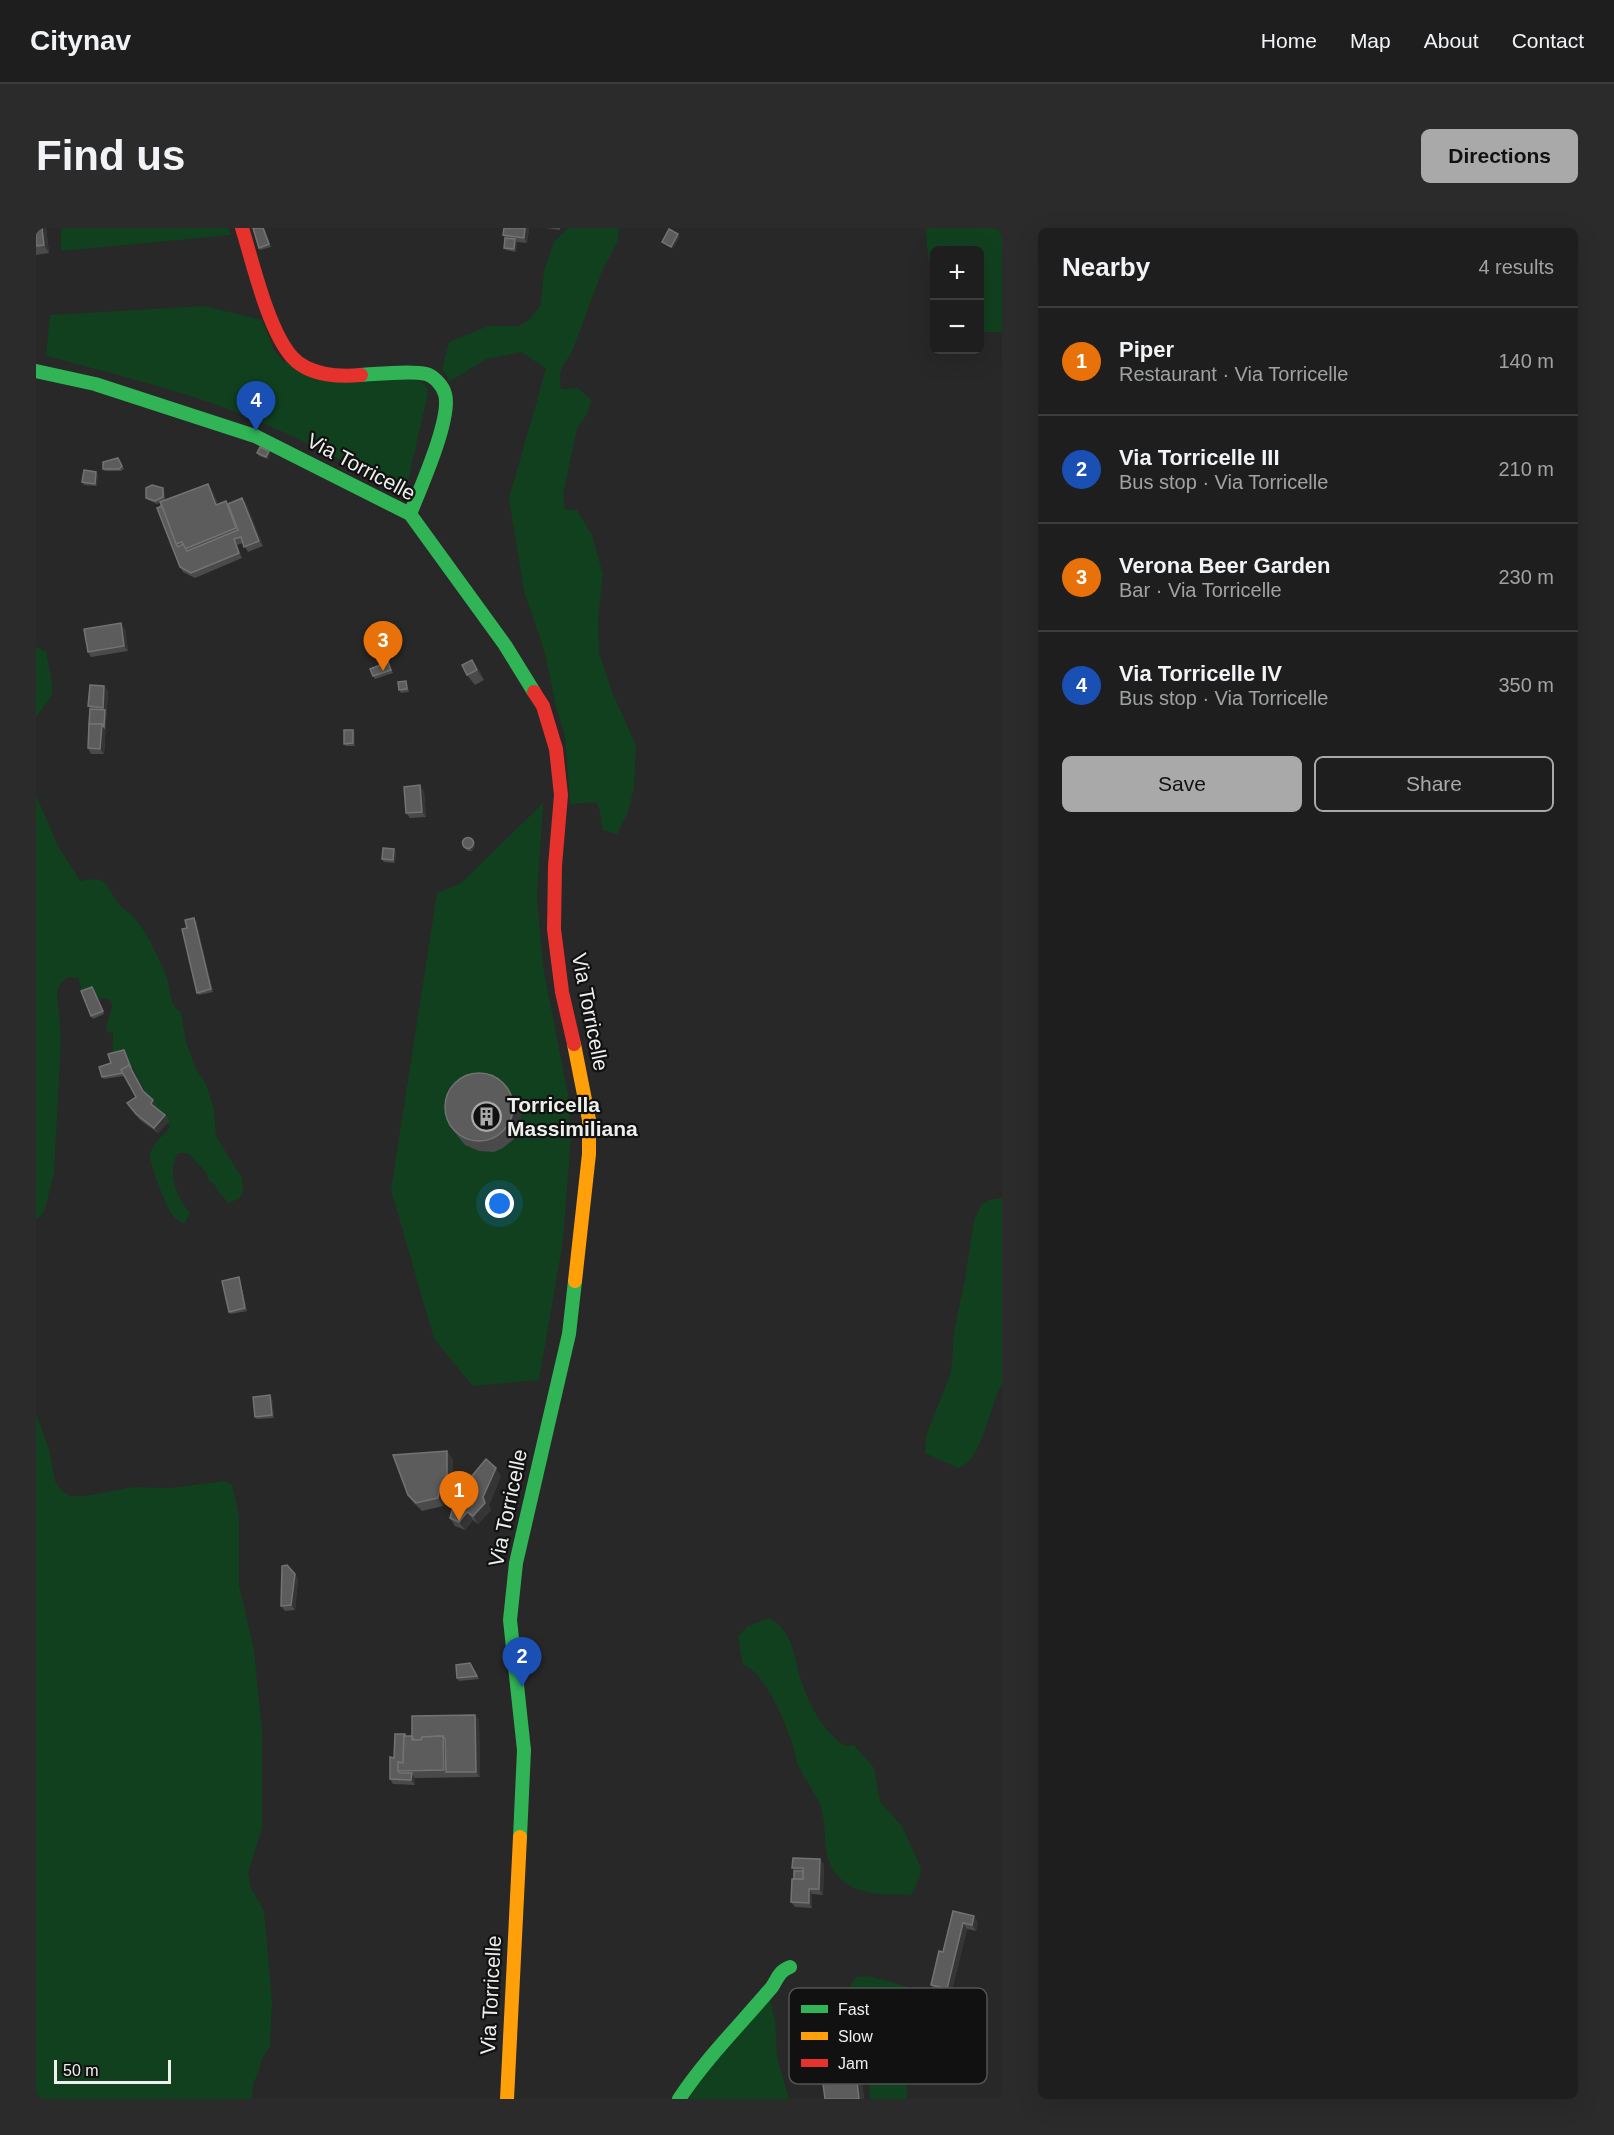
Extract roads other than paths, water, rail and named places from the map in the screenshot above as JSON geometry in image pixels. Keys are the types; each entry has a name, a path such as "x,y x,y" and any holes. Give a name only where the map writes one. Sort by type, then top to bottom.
{"street":[{"path":"242,228 273,325 292,357 319,373 353,376 397,373 428,374 437,381 445,393 445,414 428,470 410,514"},
{"name":"Via Torricelle","path":"36,371 95,384 255,436 410,514 505,645 543,706 556,749 561,795 555,866 554,929 562,992 589,1120 586,1177 569,1334 516,1563 510,1620 524,1750 507,2099"},
{"path":"679,2099 693,2078 773,1985 782,1970 790,1967"}],"place":[{"name":"Via Torricelle IV","path":"256,431"},
{"name":"Verona Beer Garden","path":"383,671"},
{"name":"Torricella Massimiliana","path":"486,1117"},
{"name":"Piper","path":"459,1521"},
{"name":"Via Torricelle III","path":"522,1687"}]}
